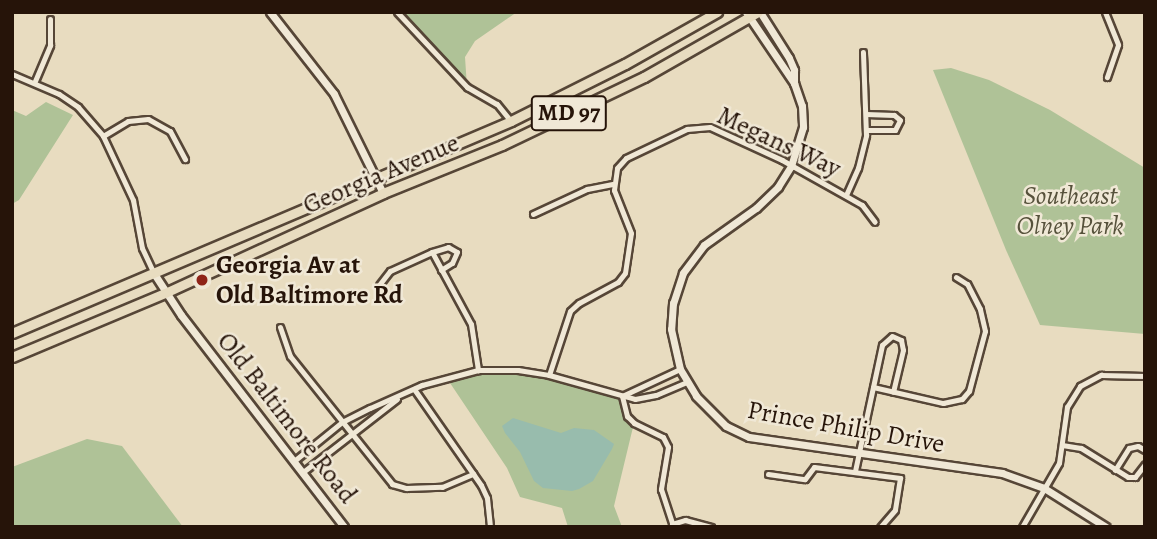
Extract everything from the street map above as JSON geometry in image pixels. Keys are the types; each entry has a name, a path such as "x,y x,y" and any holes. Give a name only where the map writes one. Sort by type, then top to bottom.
{"main road":[{"name":"Georgia Avenue","path":"12,333 510,121 625,64 717,12"},
{"name":"Georgia Avenue","path":"12,357 165,293 383,193 538,128 644,76 747,15 759,12"}],"street":[{"path":"270,12 334,94 383,193"},
{"path":"397,12 467,87 497,104 510,121"},
{"name":"Prince Philip Drive","path":"759,12 794,69 794,83"},
{"path":"1105,12 1118,45 1107,77"},
{"name":"Prince Philip Drive","path":"747,15 794,83 802,106 803,127 791,166 770,196 704,244 683,273 673,303 671,329 680,369 687,382 707,409 726,426 749,437 1002,474 1044,488 1106,527"},
{"path":"35,81 50,45 50,19"},
{"path":"846,195 858,168 866,130 863,52"},
{"name":"Old Baltimore Road","path":"12,74 35,81 78,107 103,136 133,201 142,248 165,293 344,527"},
{"path":"866,114 894,115 900,125 891,130 866,130"},
{"path":"103,136 128,121 149,119 170,131 185,159"},
{"name":"Megans Way","path":"613,184 617,168 626,158 698,126 716,129 846,195 862,205 875,222"},
{"path":"533,214 587,189 613,184 631,233 625,273 618,282 579,303 570,311 549,375"},
{"path":"379,285 390,271 432,252 448,247 457,252 452,263 441,270"},
{"path":"432,252 471,324 478,370"},
{"path":"873,387 943,403 962,399 969,391 985,331 980,309 967,284 956,277"},
{"path":"280,327 290,356 385,478 399,487 442,487 473,474"},
{"path":"855,471 883,341 895,336 901,340 903,350 893,392"},
{"path":"622,396 680,369"},
{"path":"294,461 342,422 414,389 478,370 518,370 549,375 622,396 645,398 687,382"},
{"path":"1022,527 1059,463 1067,407 1080,386 1101,375 1145,376"},
{"path":"414,389 487,498 490,527"},
{"path":"303,472 401,395"},
{"path":"622,396 627,416 634,423 663,437 668,447 662,489 672,525 685,520 711,527"},
{"path":"1062,445 1081,449 1132,478 1145,464"},
{"path":"1115,470 1129,448 1138,446 1145,450"},
{"path":"768,474 805,479 814,467 900,478 895,510 880,527"}],"green space":[{"path":"397,12 517,12 475,41 465,57 467,87"},
{"name":"Southeast Olney Park","path":"951,68 989,80 1050,110 1145,168 1145,334 1040,325 1006,250 933,70"},
{"path":"46,102 73,115 19,200 12,204 12,110 26,116"},
{"path":"478,370 518,370 622,396 624,409 634,423 614,506 622,527 568,527 562,508 520,497 507,468 446,377"},
{"path":"87,439 122,446 183,527 12,527 12,467"}],"shaded area":[{"path":"513,418 561,433 574,428 594,430 614,444 593,481 572,491 543,488 534,481 520,452 502,426"}],"place":[{"name":"Georgia Av at Old Baltimore Rd","path":"202,280"}]}
